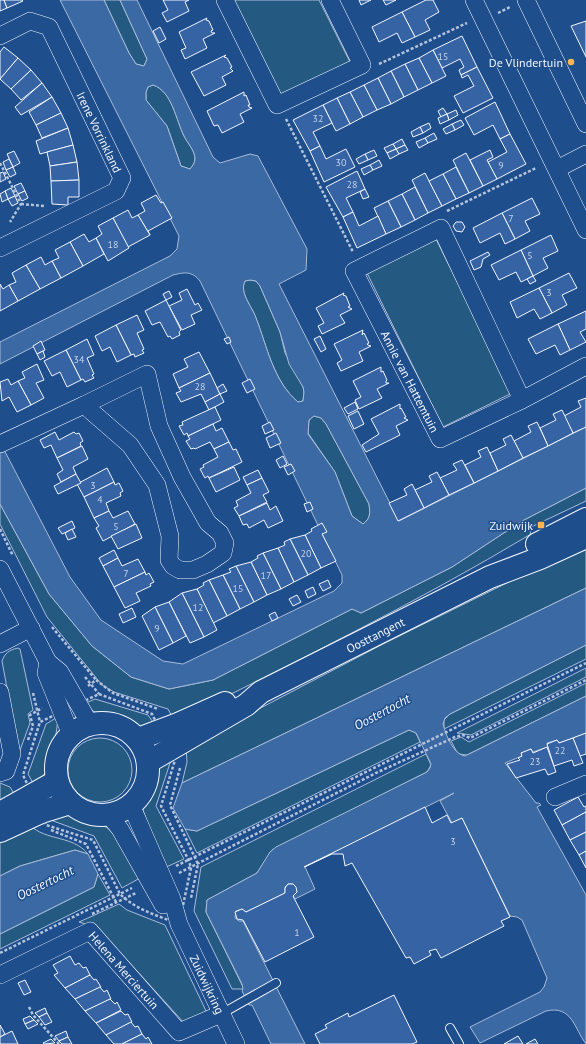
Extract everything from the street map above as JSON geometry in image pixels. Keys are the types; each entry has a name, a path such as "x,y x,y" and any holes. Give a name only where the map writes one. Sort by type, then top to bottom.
{"main road":[{"name":"Oosttangent","path":"490,577 534,545 586,519"},
{"name":"Oosttangent","path":"148,762 246,705 261,692 490,577 540,558 586,537"},
{"name":"Oosttangent","path":"138,739 178,724 240,696 261,692"},
{"path":"109,723 124,728 138,739 145,750 148,762 148,777 144,790 136,802 134,813 125,810 115,822 82,811 70,803 61,791 57,781 56,763 60,749 71,735 90,724 109,723"},
{"path":"0,813 57,781"},
{"path":"0,831 41,812 70,803"}],"street":[{"path":"225,0 277,105 362,65 330,0"},
{"path":"474,0 586,230"},
{"path":"518,3 586,124"},
{"name":"Irene Vorrinkland","path":"0,36 30,21 49,27 122,178 116,191 0,248"},
{"path":"555,164 586,154"},
{"path":"361,268 441,228 522,400"},
{"name":"Annie van Hattemtuin","path":"361,268 354,271 440,439 522,400 586,366"},
{"path":"3,443 147,374 159,426 182,477 208,523 224,538 225,548 223,553 207,564 193,570 180,570 173,566 169,560 170,536 157,485 130,445 84,405"},
{"path":"0,569 48,662 60,672 90,724"},
{"path":"0,644 31,628"},
{"path":"48,662 46,673 71,735"},
{"path":"0,692 12,754 6,771 0,773"},
{"path":"555,797 586,784"},
{"name":"Zuidwijkring","path":"134,813 147,860 151,883 162,903 179,924 236,1044"},
{"name":"Zuidwijkring","path":"115,822 147,860"},
{"name":"Helena Merciertuin","path":"0,975 90,931 179,1032 221,1014"}],"lane":[{"path":"221,1014 276,983"},
{"path":"450,1028 459,1044"}],"path":[{"path":"362,65 374,66 518,3"},
{"path":"279,104 361,268"},
{"path":"0,163 21,204 7,229"},
{"path":"441,228 446,212 555,164"},
{"path":"0,529 16,561"},
{"path":"51,626 96,680"},
{"path":"176,867 586,663"},
{"path":"89,915 378,772 455,737 463,735 470,738 586,680"},
{"path":"86,700 99,694 152,714 158,724"},
{"path":"29,788 23,775 40,722 53,715"},
{"path":"173,755 175,760 162,806 189,861"},
{"path":"43,817 46,824 93,840 120,894"},
{"path":"0,953 120,894 151,883"},
{"path":"29,1007 33,1015 59,1044"}],"shaded area":[{"path":"104,0 120,0 147,59 144,66 136,64 129,53"},
{"path":"232,0 319,0 351,64 281,99"},
{"path":"153,85 165,93 173,107 184,136 193,152 195,161 190,169 181,166 167,126 146,100 146,92 148,87"},
{"path":"436,239 512,393 443,427 367,273"},
{"path":"245,281 256,281 260,286 280,332 285,353 303,387 303,401 298,402 289,394 282,384 272,363 256,318 245,295"},
{"path":"314,416 321,418 326,424 369,504 369,515 363,524 352,516 335,472 308,433 309,420"},
{"path":"586,488 586,501 529,528 531,534 488,559 355,631 175,722 168,709 114,692 102,685 47,617 0,524 0,504 49,594 92,646 131,677 169,689 213,680 352,609 361,613 452,567 522,521"},
{"path":"586,544 586,588 182,783 187,762 186,747 383,644"},
{"path":"586,645 586,659 444,729 444,720 450,714"},
{"path":"18,648 20,649 33,710 28,714 30,723 19,753 2,661 8,652"},
{"path":"586,668 586,677 471,735 457,733"},
{"path":"586,683 586,696 467,755 458,754 451,741 461,737 469,742"},
{"path":"95,699 148,715 155,725 137,728 101,716 93,711 86,703"},
{"path":"56,718 58,720 55,741 47,771 40,779 33,783 28,774 46,724"},
{"path":"409,730 416,733 420,742 197,853 185,829 197,831"},
{"path":"100,738 118,744 126,752 132,770 126,788 118,796 100,802 82,796 74,788 68,770 74,752 82,744"},
{"path":"426,754 431,765 427,772 272,850 257,873 207,900 206,912 244,989 232,989 194,911 201,867"},
{"path":"171,760 156,806 184,859 164,868 143,810 156,772 161,766"},
{"path":"0,783 10,787 18,800 0,809"},
{"path":"68,815 95,822 109,829 124,849 140,878 122,888 94,836 48,819"},
{"path":"30,825 43,834 75,844 88,854 75,850 20,866 0,876 0,835"},
{"path":"98,874 110,895 0,949 0,934 94,887"},
{"path":"119,904 127,910 165,925 207,1013 185,1024 98,928 79,922"}],"water":[{"path":"60,0 104,0 129,53 136,64 144,66 147,59 120,0 137,0 213,157 220,163 250,154 258,156 307,249 306,270 279,284 399,521 586,427 586,488 522,521 452,567 361,613 352,609 213,680 169,689 131,677 92,646 49,594 0,504 0,442 70,577 101,620 163,661 183,664 334,591 342,583 342,575 200,281 194,275 185,273 173,275 0,364 0,342 170,256 177,249 179,236","holes":["153,85 165,93 173,107 184,136 193,152 195,161 190,169 181,166 167,126 146,100 146,92 148,87","245,281 256,281 260,286 280,332 289,364 303,387 303,401 298,402 289,394 277,374 256,318 245,295","314,416 321,418 326,424 369,504 369,515 363,524 352,516 335,472 308,434 309,420"]},
{"name":"Oostertocht","path":"586,588 586,645 450,714 445,718 443,724 448,738 454,748 461,755 465,756 586,696 586,733 559,743 557,740 547,743 548,747 533,752 531,749 521,753 522,756 505,763 536,803 541,805 537,807 586,895 586,1044 571,1019 562,1011 546,1011 480,1043 470,1027 540,992 544,987 547,978 522,920 517,917 510,916 462,818 452,823 440,801 454,793 305,867 315,889 295,899 293,896 297,892 293,884 288,884 285,887 285,893 246,912 242,909 236,911 235,918 239,921 243,921 305,1044 271,1044 252,1005 249,1005 242,991 242,984 206,912 207,900 257,873 270,852 276,847 427,772 431,764 416,733 409,730 197,831 185,829 173,808 182,783"},
{"name":"Oostertocht","path":"75,850 88,854 98,874 94,887 0,934 0,876 20,866"}],"building":[{"path":"0,0 4,0 7,8 0,11"},
{"path":"4,0 22,0 23,1 7,8"},
{"path":"163,0 189,0 185,2 189,11 167,22 162,13 168,10"},
{"path":"359,0 371,0 361,5"},
{"path":"383,0 396,0 386,5"},
{"path":"426,0 433,0 439,12 425,20 430,30 415,37 402,12"},
{"path":"402,12 415,37 402,43 397,33 379,42 372,27"},
{"path":"207,18 206,20 209,21 213,30 211,31 212,33 215,33 203,39 207,48 185,59 181,50 186,48 179,32"},
{"path":"586,21 586,57 571,26"},
{"path":"160,27 166,39 159,43 153,31"},
{"path":"462,36 477,67 461,75 459,70 464,67 460,59 442,68 433,50"},
{"path":"4,47 18,58 0,79 0,52"},
{"path":"433,50 446,76 432,83 419,58"},
{"path":"226,55 224,57 227,58 232,67 230,68 233,71 222,77 226,85 204,96 191,72"},
{"path":"18,58 31,70 11,89 0,79"},
{"path":"419,58 432,83 418,90 405,64"},
{"path":"405,64 418,90 404,97 391,71"},
{"path":"477,67 493,98 463,113 454,96 474,86 468,75 462,78 461,75"},
{"path":"31,70 42,83 21,100 11,89"},
{"path":"391,71 404,97 391,104 378,78"},
{"path":"378,78 391,104 377,110 364,85"},
{"path":"42,83 52,97 21,115 15,107"},
{"path":"364,85 377,110 363,117 350,92"},
{"path":"244,92 244,96 246,95 250,105 248,105 249,107 252,108 240,114 244,122 222,133 218,125 214,126 207,111"},
{"path":"350,92 363,117 350,124 337,98"},
{"path":"52,97 61,113 36,125 29,112"},
{"path":"337,98 350,124 336,131 323,105"},
{"path":"495,102 510,134 500,139 493,125 474,135 465,118"},
{"path":"323,105 332,123 313,132 320,146 310,151 293,120"},
{"path":"443,108 447,114 441,117 438,111"},
{"path":"456,110 458,115 449,120 447,114"},
{"path":"61,113 68,128 42,138 36,125"},
{"path":"447,114 449,120 440,124 438,118"},
{"path":"461,120 464,125 455,130 452,124"},
{"path":"429,123 431,128 423,133 420,127"},
{"path":"452,124 455,130 446,134 443,129"},
{"path":"420,127 423,133 413,137 411,132"},
{"path":"68,128 73,145 40,154 36,141"},
{"path":"434,133 437,139 428,143 425,138"},
{"path":"510,134 526,164 497,179 488,162 507,152 500,139"},
{"path":"425,138 428,143 419,148 416,142"},
{"path":"402,139 405,145 396,149 393,144"},
{"path":"393,144 396,149 387,153 384,148"},
{"path":"73,145 77,162 50,166 47,152"},
{"path":"405,145 408,150 399,154 396,149"},
{"path":"320,146 326,159 346,149 355,167 324,182 310,151"},
{"path":"396,149 399,154 390,159 387,153"},
{"path":"374,150 377,156 368,160 365,154"},
{"path":"490,150 493,157 487,160 497,179 483,186 470,160"},
{"path":"14,151 20,163 13,167 7,154"},
{"path":"466,153 483,186 469,193 453,160"},
{"path":"365,154 368,160 359,164 356,159"},
{"path":"9,159 13,167 6,170 3,162"},
{"path":"379,160 382,166 373,170 370,165"},
{"path":"77,162 79,180 51,181 50,166"},
{"path":"370,165 373,170 364,175 361,169"},
{"path":"13,167 16,174 10,177 6,170"},
{"path":"456,167 469,193 456,199 443,174"},
{"path":"357,171 365,189 346,198 353,212 343,217 326,187"},
{"path":"3,172 6,179 0,182 0,173"},
{"path":"425,173 442,206 428,213 412,180"},
{"path":"443,174 456,199 442,206 429,181"},
{"path":"79,180 79,197 68,197 68,205 52,204 51,181"},
{"path":"21,183 25,191 18,194 14,186"},
{"path":"415,187 428,213 415,220 402,194"},
{"path":"11,188 15,196 8,199 5,191"},
{"path":"365,189 369,197 363,199 360,192"},
{"path":"5,191 8,199 2,202 0,194"},
{"path":"25,191 28,198 22,201 18,194"},
{"path":"402,194 415,220 401,227 388,201"},
{"path":"156,195 161,203 163,202 172,218 148,231 150,235 138,215 145,211 141,203"},
{"path":"15,196 18,203 12,206 8,199"},
{"path":"532,198 540,214 525,221 530,231 515,239 502,213"},
{"path":"388,201 401,227 386,234 374,208"},
{"path":"128,210 132,218 138,215 150,235 128,247 113,218"},
{"path":"353,212 359,226 378,216 386,234 357,248 343,217"},
{"path":"502,213 515,239 505,244 500,233 480,243 473,228"},
{"path":"113,218 129,248 108,261 96,238 102,234 98,226"},
{"path":"456,222 462,222 465,227 462,232 456,231 453,226"},
{"path":"84,234 89,242 96,238 104,254 83,266 70,242"},
{"path":"551,235 558,251 543,258 548,268 533,276 521,250"},
{"path":"70,242 83,266 61,278 52,261 59,258 55,250"},
{"path":"521,250 533,276 521,282 516,272 499,280 491,265"},
{"path":"488,252 490,255 483,259 481,267 474,270 470,261"},
{"path":"41,257 45,265 52,261 61,278 40,289 26,265"},
{"path":"26,265 40,289 18,301 9,285 16,282 12,273"},
{"path":"569,273 577,288 562,295 567,305 552,313 539,288"},
{"path":"533,276 536,281 530,284 527,279"},
{"path":"0,284 3,289 9,285 18,301 0,311"},
{"path":"539,288 552,313 540,319 534,309 517,318 510,302"},
{"path":"187,289 195,305 198,303 202,310 191,315 195,324 182,330 169,306 182,300 179,293"},
{"path":"169,291 172,297 166,300 163,294"},
{"path":"344,293 343,295 346,296 350,306 348,307 352,309 340,315 345,323 322,334 318,326 324,323 316,308"},
{"path":"166,300 181,330 179,332 180,335 172,339 170,336 168,337 160,322 152,325 145,311"},
{"path":"586,311 586,329 580,332 586,342 570,350 558,324"},
{"path":"137,315 144,330 137,333 144,349 142,350 144,353 135,357 134,354 131,355 116,325"},
{"path":"558,324 570,350 560,355 555,345 536,354 528,339"},
{"path":"116,325 131,355 117,362 110,347 102,351 95,336"},
{"path":"363,330 362,335 364,333 369,343 367,344 371,346 359,352 363,361 341,371 337,363 342,360 334,344"},
{"path":"320,336 326,349 321,352 314,339"},
{"path":"229,337 231,342 227,344 224,339"},
{"path":"87,339 94,355 87,358 94,374 92,375 94,378 85,382 83,379 81,380 66,350"},
{"path":"41,341 45,350 37,354 33,346"},
{"path":"66,350 81,380 67,387 60,372 52,376 44,361"},
{"path":"43,351 45,357 40,360 37,354"},
{"path":"199,352 210,373 179,388 173,374 188,367 184,359"},
{"path":"37,364 44,380 36,383 44,398 31,405 18,381 25,378 22,372"},
{"path":"381,367 381,372 383,371 387,380 386,383 389,383 377,389 382,398 359,409 355,400 361,397 353,381"},
{"path":"210,373 220,394 205,402 201,394 181,402 176,393 181,391 179,388"},
{"path":"8,379 11,385 18,381 31,405 17,412 9,397 2,401 0,382"},
{"path":"250,379 255,389 247,393 242,383"},
{"path":"223,384 227,391 220,394 217,388"},
{"path":"220,394 224,402 209,410 205,402"},
{"path":"586,398 586,427 573,433 564,416 581,407 578,401"},
{"path":"355,402 358,409 348,414 344,408"},
{"path":"400,404 400,409 401,408 406,417 404,418 408,420 396,426 400,435 366,452 362,445 379,434 371,419"},
{"path":"215,407 221,420 188,436 187,433 184,435 179,426 183,425 182,422"},
{"path":"562,410 573,433 548,446 540,428 556,420 553,414"},
{"path":"358,411 364,424 354,429 348,416"},
{"path":"270,422 274,430 265,434 262,426"},
{"path":"537,422 548,446 523,458 514,441 531,432 528,426"},
{"path":"213,424 216,431 222,428 229,442 214,449 210,442 195,449 191,449 186,441 190,439 188,436"},
{"path":"55,432 59,440 74,432 76,434 79,433 83,441 80,443 81,446 57,458 51,445 44,448 40,440"},
{"path":"276,433 281,443 270,448 266,438"},
{"path":"511,435 523,458 498,471 490,453 506,445 503,439"},
{"path":"229,442 233,450 236,449 242,462 209,478 208,476 205,478 200,469 204,467 203,465 218,457 214,449"},
{"path":"82,446 88,459 73,467 76,474 61,482 57,474 63,470 57,458"},
{"path":"487,447 498,471 474,483 465,465 481,457 478,451"},
{"path":"283,456 287,464 280,468 276,460"},
{"path":"462,460 474,483 449,495 440,478 457,470 453,464"},
{"path":"291,464 295,471 288,475 284,467"},
{"path":"234,467 240,480 216,492 209,478"},
{"path":"107,468 114,482 84,497 77,484"},
{"path":"258,470 262,478 247,485 243,477"},
{"path":"437,472 449,495 424,508 415,490 432,482 429,476"},
{"path":"76,474 81,483 58,494 54,486"},
{"path":"262,478 269,492 263,495 267,502 239,516 234,508 238,506 236,501 251,493 247,485"},
{"path":"114,482 115,485 119,483 123,491 120,493 121,496 106,503 109,511 94,518 84,497"},
{"path":"412,484 424,508 398,521 389,503 407,495 404,489"},
{"path":"310,502 313,509 307,512 304,504"},
{"path":"267,503 270,510 276,506 283,521 268,528 264,520 249,528 247,524 243,525 239,516"},
{"path":"109,511 113,518 128,511 135,524 103,541 96,528 99,526 94,518"},
{"path":"72,521 75,528 62,534 58,528"},
{"path":"322,523 327,532 322,534 336,561 321,568 305,535 312,531 311,529"},
{"path":"136,524 142,538 118,549 111,536"},
{"path":"72,529 76,537 68,540 65,533"},
{"path":"305,535 321,568 308,575 290,539"},
{"path":"290,539 308,575 294,582 278,548 285,545 284,542"},
{"path":"278,548 294,582 281,589 263,553"},
{"path":"114,550 118,558 103,566 99,558"},
{"path":"263,553 281,589 267,595 251,562"},
{"path":"118,558 122,566 138,559 145,572 114,587 103,566"},
{"path":"251,562 267,595 254,602 236,566"},
{"path":"236,566 254,602 240,609 223,575 231,572 229,569"},
{"path":"145,572 146,575 149,573 154,582 150,584 151,586 136,593 140,601 125,608 114,587"},
{"path":"223,575 240,609 227,616 209,580"},
{"path":"209,580 227,616 213,623 197,589"},
{"path":"328,580 331,587 323,591 319,584"},
{"path":"313,587 316,594 308,598 305,591"},
{"path":"197,589 217,630 204,637 182,593"},
{"path":"182,593 204,637 190,643 169,602"},
{"path":"297,595 301,602 293,606 289,599"},
{"path":"169,602 186,636 173,643 155,607"},
{"path":"155,607 173,643 159,650 142,616"},
{"path":"132,608 136,617 123,623 119,614"},
{"path":"275,612 278,618 272,621 269,615"},
{"path":"586,733 586,754 580,756 573,738"},
{"path":"573,738 583,763 574,766 572,760 554,766 547,744 557,740 559,743"},
{"path":"547,747 556,772 548,775 545,769 516,778 507,764 520,760 518,758 522,756 521,753 531,749 533,753"},
{"path":"578,797 584,807 586,806 586,812 562,825 554,810"},
{"path":"425,807 432,823 447,815 451,823 462,818 510,917 501,921 504,926 441,958 436,949 429,951 431,955 414,964 410,957 406,958 352,863 345,866 343,854 332,854 304,867"},
{"path":"586,812 586,832 570,840 562,825"},
{"path":"586,832 586,851 579,855 570,840"},
{"path":"586,851 586,868 579,855"},
{"path":"288,884 293,884 296,887 297,892 293,896 314,937 265,962 243,920 237,919 235,912 242,909 246,912 285,893 285,888"},
{"path":"70,956 75,965 79,963 83,968 86,967 90,975 65,988 54,975 58,973 53,965"},
{"path":"90,975 94,980 96,979 101,987 75,999 65,988"},
{"path":"25,980 31,992 24,995 18,983"},
{"path":"100,987 104,992 107,990 111,999 85,1011 75,999"},
{"path":"394,995 417,1042 412,1044 320,1044 315,1034 327,1028 325,1025 348,1013 349,1017"},
{"path":"110,999 115,1004 117,1002 121,1010 96,1023 85,1011"},
{"path":"45,1008 47,1013 39,1017 35,1013"},
{"path":"121,1011 125,1015 128,1014 132,1022 106,1035 96,1023"},
{"path":"47,1013 52,1022 45,1025 39,1017"},
{"path":"30,1016 34,1020 25,1024 23,1019"},
{"path":"34,1020 38,1024 28,1029 25,1024"},
{"path":"131,1022 135,1027 138,1026 142,1034 122,1044 114,1044 106,1035"},
{"path":"0,1025 5,1034 0,1037"},
{"path":"12,1031 18,1044 0,1044 0,1037"},
{"path":"66,1031 68,1037 59,1041 55,1036"},
{"path":"142,1034 146,1039 148,1037 152,1044 122,1044"},
{"path":"518,1036 523,1044 504,1044"},
{"path":"68,1037 72,1044 62,1044 59,1041"},
{"path":"51,1039 55,1043 43,1043"},
{"path":"535,1039 538,1044 526,1044"}],"place":[{"name":"De Vlindertuin","path":"571,62"},
{"name":"Zuidwijk","path":"541,525"}]}
